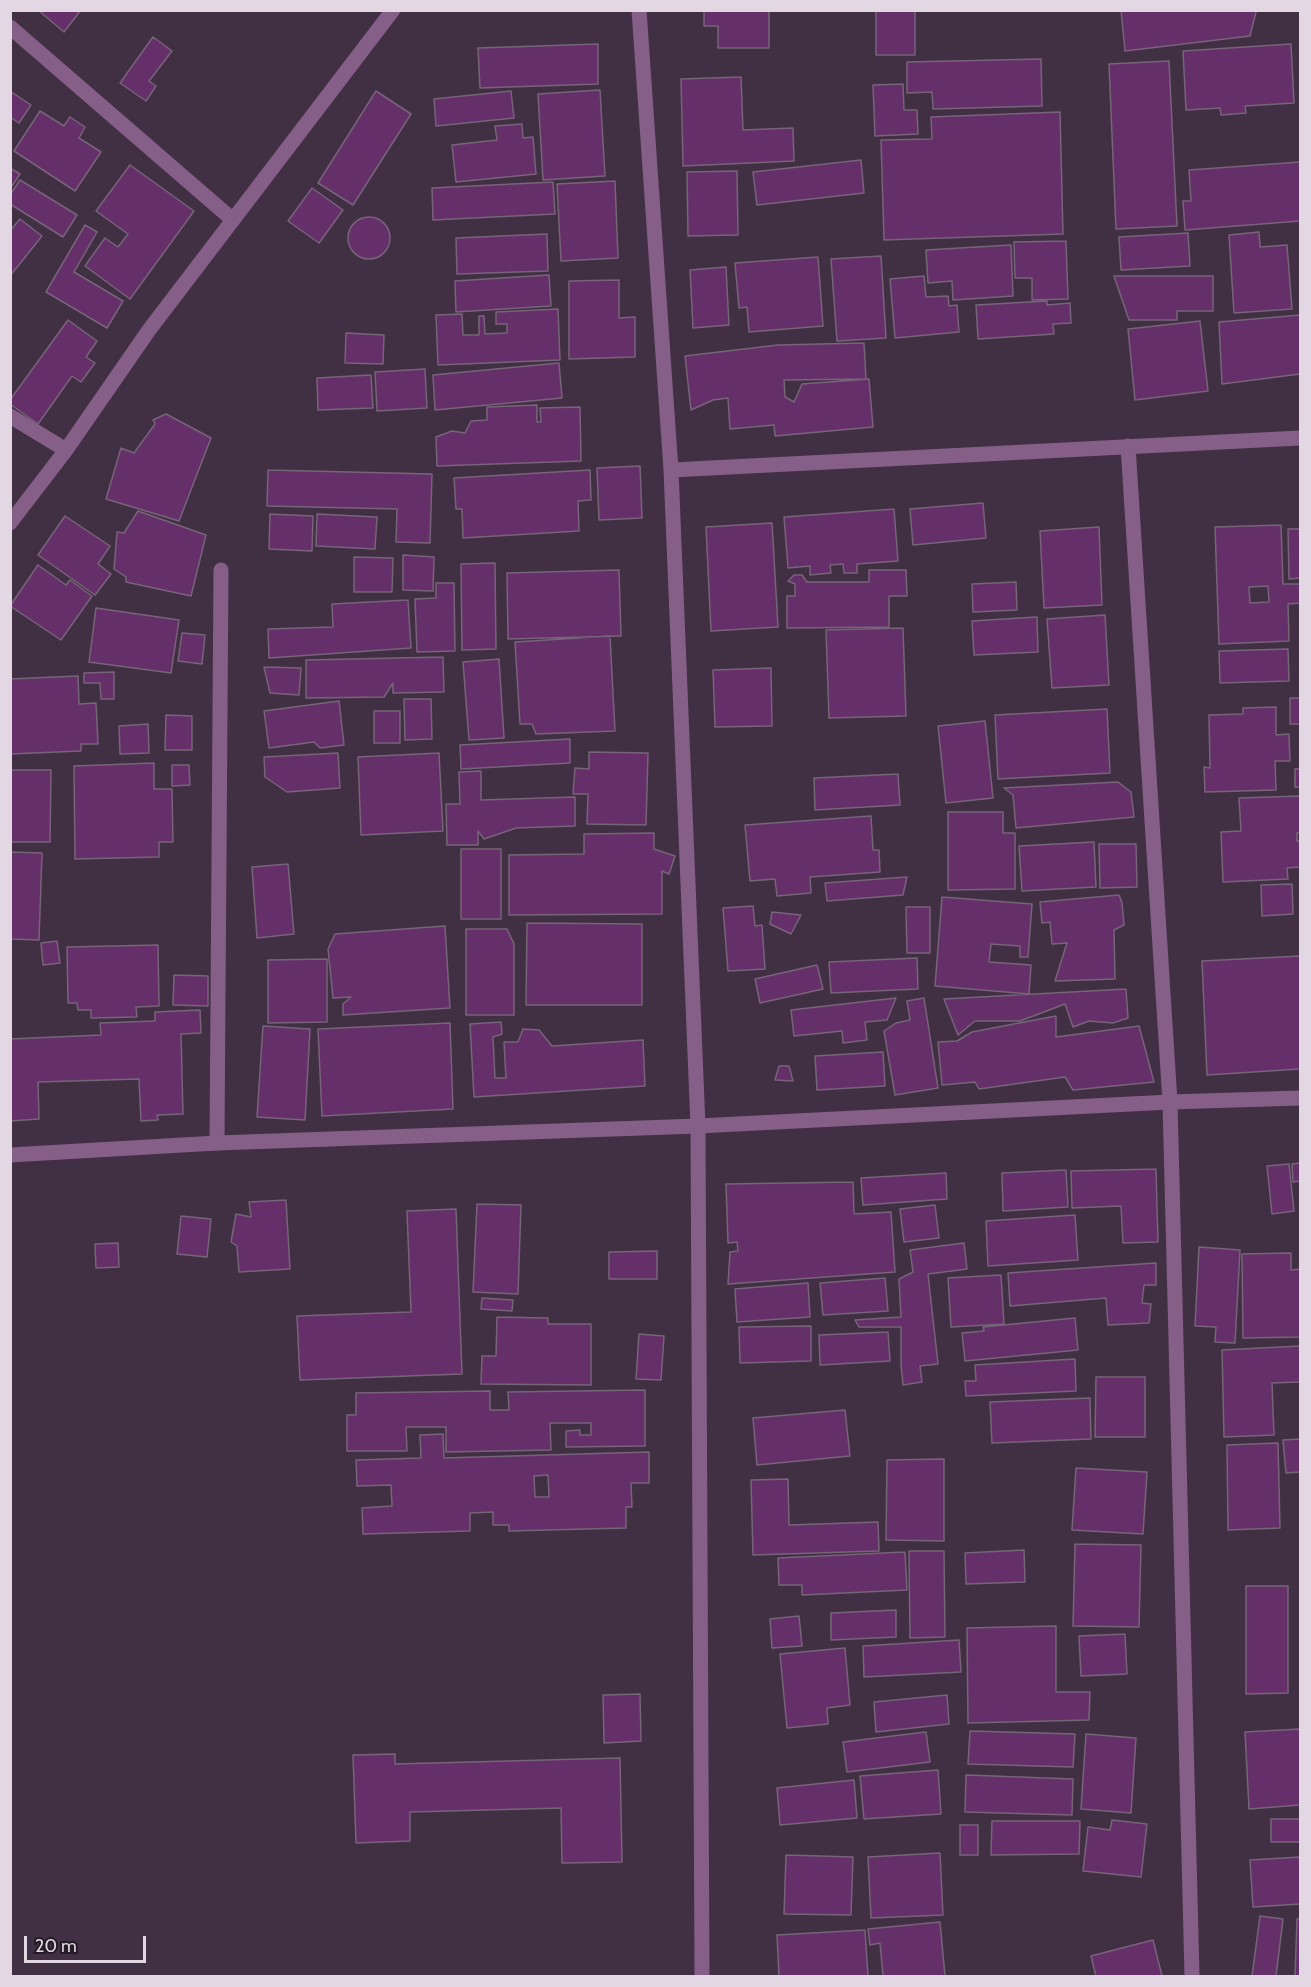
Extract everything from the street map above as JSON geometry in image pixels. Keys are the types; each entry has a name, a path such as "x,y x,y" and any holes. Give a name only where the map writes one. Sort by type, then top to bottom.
{"street":[{"path":"10,523 66,450 149,330 393,10"},
{"path":"639,10 671,470 698,1126 702,1977"},
{"path":"10,27 233,220"},
{"path":"10,416 66,450"},
{"path":"671,470 1300,438"},
{"path":"1128,446 1170,1102 1192,1977"},
{"path":"217,1143 221,570"},
{"path":"10,1155 217,1143 698,1126 1170,1102 1300,1098"}],"building":[{"path":"38,10 81,10 64,32"},
{"path":"704,10 769,10 769,48 718,48 718,26 704,26"},
{"path":"876,10 915,10 915,55 876,55"},
{"path":"1121,10 1259,10 1256,12 1250,36 1125,51"},
{"path":"153,37 172,51 149,81 156,86 146,101 120,83"},
{"path":"598,44 598,84 480,88 478,48"},
{"path":"1291,44 1294,103 1245,106 1246,113 1221,115 1220,108 1186,110 1183,51"},
{"path":"1041,59 1042,106 933,109 932,92 907,93 907,62"},
{"path":"1169,61 1177,226 1116,229 1109,64"},
{"path":"741,77 743,130 793,128 794,161 683,166 681,79"},
{"path":"903,84 904,110 917,110 918,134 875,136 873,85"},
{"path":"600,90 605,176 543,180 538,94"},
{"path":"10,91 31,105 19,123 10,117"},
{"path":"376,91 411,114 353,205 318,183"},
{"path":"511,91 514,118 436,126 434,99"},
{"path":"40,111 64,126 70,117 85,127 79,138 101,152 75,191 14,151"},
{"path":"1060,112 1063,234 884,240 881,140 932,139 931,117"},
{"path":"522,124 523,138 533,137 536,174 456,182 452,145 497,140 495,126"},
{"path":"861,160 864,193 757,205 753,172"},
{"path":"1300,162 1300,221 1185,230 1183,201 1191,201 1189,170"},
{"path":"130,165 194,211 130,299 85,266 105,238 118,247 128,234 96,211"},
{"path":"10,168 20,174 10,189"},
{"path":"737,171 738,235 688,236 687,172"},
{"path":"20,180 77,215 63,237 10,204 10,195"},
{"path":"615,181 618,258 561,261 557,184"},
{"path":"553,182 555,214 433,220 432,188"},
{"path":"312,188 343,210 319,243 288,221"},
{"path":"369,217 384,223 390,238 384,253 369,259 354,253 348,238 354,223"},
{"path":"20,219 42,236 10,276 10,231"},
{"path":"85,225 97,232 74,272 123,301 107,328 46,292"},
{"path":"1259,232 1260,247 1287,245 1292,309 1234,313 1229,235"},
{"path":"1188,233 1190,266 1121,270 1119,237"},
{"path":"547,234 548,271 457,274 456,238"},
{"path":"1066,241 1068,299 1032,300 1032,278 1015,278 1014,242"},
{"path":"1011,245 1013,296 953,300 952,281 928,283 926,250"},
{"path":"881,256 886,338 837,341 831,259"},
{"path":"818,257 823,326 749,332 747,307 739,308 735,263"},
{"path":"726,267 729,325 693,328 690,270"},
{"path":"549,275 551,306 456,312 455,281"},
{"path":"924,276 926,297 948,296 949,306 957,305 959,332 895,338 890,279"},
{"path":"1114,276 1213,276 1213,311 1177,311 1177,320 1129,320"},
{"path":"619,280 619,318 635,317 635,357 569,359 569,281"},
{"path":"1047,301 1047,305 1070,303 1071,323 1053,324 1054,334 978,339 976,305"},
{"path":"558,309 560,360 438,365 436,315 462,314 463,335 479,335 479,316 484,316 485,334 507,333 507,324 496,324 496,312"},
{"path":"1300,315 1300,374 1222,384 1219,322"},
{"path":"68,320 97,341 86,357 95,363 81,382 72,376 38,424 10,404 10,400"},
{"path":"1200,321 1208,391 1135,400 1128,329"},
{"path":"346,333 384,335 383,364 345,363"},
{"path":"864,343 866,379 784,380 785,397 794,402 802,384 869,379 873,427 775,436 774,425 730,429 728,398 713,400 691,410 685,356 778,345"},
{"path":"559,363 562,398 435,410 433,375"},
{"path":"425,369 427,408 377,411 375,372"},
{"path":"371,375 373,408 318,410 317,378"},
{"path":"537,405 537,422 541,422 540,408 580,407 581,461 437,466 436,437 452,431 465,433 471,421 487,420 487,407"},
{"path":"166,414 211,438 179,521 106,499 121,448 134,453 155,424 153,420"},
{"path":"640,466 642,518 599,520 597,468"},
{"path":"268,470 432,474 430,543 396,542 397,509 267,506"},
{"path":"590,470 591,500 578,501 579,531 463,538 462,509 456,509 454,478"},
{"path":"983,503 986,538 913,545 910,509"},
{"path":"894,509 898,561 857,564 857,573 844,573 843,564 830,565 831,573 810,575 810,566 788,568 784,517"},
{"path":"138,511 206,535 191,596 126,582 126,577 114,569 117,532 124,533"},
{"path":"270,514 313,516 312,551 269,549"},
{"path":"317,514 377,517 375,549 316,546"},
{"path":"65,516 110,546 98,564 111,574 95,595 38,555"},
{"path":"772,523 778,627 711,631 706,527"},
{"path":"1281,525 1283,584 1300,584 1300,603 1288,604 1289,641 1219,644 1215,527","holes":["1268,586 1269,602 1250,603 1249,587"]},
{"path":"1099,527 1102,605 1044,608 1040,531"},
{"path":"1288,529 1300,529 1300,578 1289,579"},
{"path":"403,555 434,557 433,591 403,590"},
{"path":"354,557 393,558 392,592 354,592"},
{"path":"495,563 496,649 462,650 461,564"},
{"path":"38,565 66,585 70,580 92,596 61,640 10,606"},
{"path":"619,570 621,636 508,639 507,573"},
{"path":"869,570 906,570 907,596 889,596 889,627 787,628 787,596 795,596 795,584 788,581 794,575 802,575 807,582 869,582"},
{"path":"1016,582 1017,610 973,612 972,584"},
{"path":"436,583 454,583 455,651 417,652 415,599 436,598"},
{"path":"408,600 411,648 269,658 268,629 333,627 332,604"},
{"path":"96,608 179,620 171,673 89,662"},
{"path":"1105,615 1109,685 1052,688 1047,619"},
{"path":"1037,617 1038,652 974,655 972,621"},
{"path":"903,628 906,716 829,718 826,630"},
{"path":"182,633 205,635 202,664 178,661"},
{"path":"610,636 615,731 536,734 532,724 520,724 515,642"},
{"path":"1288,649 1289,681 1220,683 1219,651"},
{"path":"443,657 444,692 393,693 393,683 384,697 306,698 306,660"},
{"path":"499,659 504,738 469,740 463,662"},
{"path":"264,667 301,668 299,695 270,693"},
{"path":"771,668 772,726 715,727 713,670"},
{"path":"114,672 114,699 101,699 100,683 84,683 84,673"},
{"path":"78,676 79,704 96,703 98,744 81,744 81,751 10,754 10,679"},
{"path":"1290,698 1300,698 1300,724 1290,724"},
{"path":"404,699 431,699 432,739 405,740"},
{"path":"339,701 344,745 320,748 314,742 269,748 264,711"},
{"path":"1276,707 1276,735 1289,734 1290,761 1275,761 1276,790 1205,792 1204,767 1210,768 1209,715 1243,714 1243,708"},
{"path":"1107,709 1110,773 998,779 995,715"},
{"path":"374,711 400,711 400,743 374,743"},
{"path":"166,715 192,716 192,750 165,750"},
{"path":"985,721 993,798 946,803 938,726"},
{"path":"148,724 149,753 120,754 119,726"},
{"path":"570,739 570,763 461,769 460,745"},
{"path":"589,752 648,753 646,825 587,824 588,794 573,794 575,768 589,769"},
{"path":"338,753 340,788 287,792 265,777 264,757"},
{"path":"439,753 443,831 361,835 358,757"},
{"path":"154,763 154,789 172,789 173,842 159,842 159,857 75,859 74,766"},
{"path":"172,765 189,765 190,785 172,786"},
{"path":"1295,769 1300,769 1300,787 1295,787"},
{"path":"10,770 51,770 50,842 10,842"},
{"path":"481,771 481,800 575,797 575,826 516,828 484,839 478,831 478,845 447,845 446,804 460,804 459,772"},
{"path":"898,774 900,805 815,810 814,778"},
{"path":"1118,782 1131,792 1134,817 1016,828 1013,795 1004,788"},
{"path":"1300,796 1300,833 1297,833 1297,841 1300,841 1300,867 1287,868 1288,879 1223,882 1221,832 1241,831 1239,798"},
{"path":"948,812 1003,812 1003,833 1015,833 1015,889 948,890"},
{"path":"871,816 873,850 879,850 880,872 810,877 811,893 777,896 775,879 750,881 745,825"},
{"path":"654,833 654,849 675,856 669,874 662,871 662,914 509,915 509,855 584,854 584,834"},
{"path":"1094,842 1096,887 1022,891 1019,846"},
{"path":"1099,844 1136,844 1137,887 1100,888"},
{"path":"461,849 501,849 501,919 461,919"},
{"path":"10,852 42,853 39,940 10,939"},
{"path":"288,864 294,934 257,938 252,867"},
{"path":"907,877 903,895 827,901 825,883"},
{"path":"1292,884 1293,914 1262,916 1261,885"},
{"path":"1119,895 1124,925 1114,930 1115,979 1055,981 1067,943 1052,944 1050,922 1042,923 1040,902"},
{"path":"942,897 1032,904 1028,957 1020,957 1020,946 991,944 989,962 1031,965 1029,994 935,986"},
{"path":"753,906 755,926 762,925 765,969 728,971 723,908"},
{"path":"906,907 930,907 930,953 907,953"},
{"path":"772,912 801,915 791,934 770,924"},
{"path":"527,923 642,924 642,1005 526,1005"},
{"path":"445,926 450,1008 343,1015 343,1004 351,997 333,998 328,949 335,934"},
{"path":"466,929 507,929 514,944 514,1015 466,1015"},
{"path":"57,941 60,963 43,965 41,943"},
{"path":"158,945 159,1006 136,1007 137,1017 91,1018 91,1010 78,1010 77,1003 68,1003 67,947"},
{"path":"1300,956 1300,1069 1207,1075 1202,961"},
{"path":"917,958 918,989 831,993 829,962"},
{"path":"327,959 327,1022 268,1023 268,960"},
{"path":"817,965 823,989 760,1003 755,979"},
{"path":"174,975 208,976 208,1006 173,1005"},
{"path":"1126,989 1128,1018 1113,1023 1089,1021 1073,1027 1065,1004 1020,1021 975,1021 958,1035 944,999"},
{"path":"896,998 887,1020 865,1022 867,1040 843,1043 842,1031 794,1036 791,1010"},
{"path":"924,998 938,1088 895,1095 884,1031 896,1023 910,1020 907,1001"},
{"path":"200,1010 201,1033 181,1034 183,1114 157,1115 158,1120 141,1121 139,1079 38,1082 39,1119 10,1121 10,1039 101,1035 100,1023 155,1021 155,1012"},
{"path":"1056,1016 1056,1037 1139,1026 1154,1082 1073,1090 1065,1077 979,1089 975,1082 942,1085 938,1042 957,1041 972,1032"},
{"path":"501,1022 502,1034 493,1037 495,1078 506,1078 504,1042 518,1042 523,1029 539,1030 552,1046 643,1040 645,1086 474,1097 470,1024"},
{"path":"450,1023 453,1109 322,1116 318,1029"},
{"path":"263,1026 310,1029 305,1120 257,1117"},
{"path":"883,1052 885,1086 817,1090 815,1056"},
{"path":"779,1066 789,1066 793,1081 775,1080"},
{"path":"1300,1163 1300,1181 1293,1182 1292,1164"},
{"path":"1289,1164 1294,1211 1272,1214 1267,1166"},
{"path":"1156,1169 1158,1242 1123,1243 1121,1206 1072,1208 1071,1171"},
{"path":"1066,1170 1068,1207 1003,1211 1002,1173"},
{"path":"946,1173 947,1199 863,1205 861,1178"},
{"path":"853,1182 854,1214 891,1212 895,1272 728,1284 730,1252 738,1251 737,1242 728,1243 726,1184"},
{"path":"286,1200 290,1269 239,1272 237,1246 231,1242 236,1214 251,1217 249,1202"},
{"path":"477,1204 521,1205 518,1294 473,1292"},
{"path":"935,1205 939,1238 904,1242 900,1209"},
{"path":"456,1209 462,1374 300,1380 297,1316 411,1312 407,1211"},
{"path":"1075,1215 1078,1260 988,1266 986,1221"},
{"path":"181,1216 211,1219 207,1257 177,1254"},
{"path":"118,1243 119,1267 96,1268 95,1244"},
{"path":"964,1243 967,1269 928,1274 938,1364 920,1366 922,1382 903,1385 901,1327 859,1327 855,1320 901,1317 899,1279 913,1272 910,1250"},
{"path":"1199,1247 1240,1250 1235,1343 1215,1342 1216,1327 1195,1326"},
{"path":"657,1251 657,1279 609,1279 609,1252"},
{"path":"1291,1253 1291,1270 1300,1269 1300,1337 1243,1338 1242,1254"},
{"path":"1156,1263 1156,1285 1144,1285 1142,1303 1151,1304 1149,1323 1108,1325 1106,1298 1010,1306 1008,1273"},
{"path":"1001,1275 1004,1324 951,1327 948,1278"},
{"path":"885,1278 888,1311 823,1315 820,1283"},
{"path":"808,1283 810,1317 737,1322 735,1289"},
{"path":"482,1298 513,1300 512,1311 481,1309"},
{"path":"497,1317 548,1318 548,1324 591,1324 591,1385 481,1384 482,1356 496,1356"},
{"path":"1075,1318 1078,1350 965,1361 962,1333 984,1331 983,1327"},
{"path":"811,1326 811,1361 740,1363 739,1327"},
{"path":"888,1332 890,1361 820,1365 819,1335"},
{"path":"639,1334 664,1336 661,1380 636,1379"},
{"path":"1300,1346 1300,1382 1272,1383 1274,1435 1224,1437 1222,1350"},
{"path":"1075,1359 1076,1391 966,1396 965,1381 976,1381 975,1365"},
{"path":"1096,1377 1145,1377 1145,1437 1095,1437"},
{"path":"645,1390 645,1446 566,1447 566,1431 580,1430 580,1435 591,1435 591,1423 550,1423 551,1450 446,1452 446,1427 406,1427 407,1451 347,1451 347,1415 356,1415 356,1393 490,1391 490,1410 509,1410 508,1392"},
{"path":"1090,1398 1091,1439 992,1443 990,1402"},
{"path":"845,1410 850,1456 757,1465 753,1418"},
{"path":"443,1434 444,1458 649,1452 649,1483 631,1483 632,1507 626,1507 626,1528 509,1531 509,1525 493,1525 493,1512 470,1513 470,1531 363,1534 362,1508 392,1506 391,1485 357,1486 356,1460 421,1458 420,1435","holes":["548,1475 549,1497 535,1497 534,1476"]},
{"path":"1300,1439 1300,1472 1286,1473 1283,1440"},
{"path":"1278,1443 1280,1528 1228,1530 1227,1445"},
{"path":"944,1459 944,1541 886,1540 887,1460"},
{"path":"1076,1468 1147,1472 1143,1534 1072,1530"},
{"path":"788,1479 789,1525 878,1522 879,1551 753,1555 751,1480"},
{"path":"1075,1544 1141,1545 1139,1627 1073,1626"},
{"path":"1024,1550 1025,1582 966,1584 965,1553"},
{"path":"909,1551 944,1551 945,1637 910,1638"},
{"path":"905,1552 907,1590 802,1595 802,1585 779,1585 778,1558"},
{"path":"1246,1586 1288,1586 1288,1693 1246,1694"},
{"path":"896,1610 896,1637 831,1640 831,1613"},
{"path":"799,1616 802,1646 772,1648 770,1619"},
{"path":"1056,1626 1056,1692 1090,1692 1089,1720 968,1723 967,1628"},
{"path":"1125,1634 1127,1674 1081,1676 1079,1636"},
{"path":"959,1640 961,1672 864,1677 863,1646"},
{"path":"845,1648 850,1705 827,1708 828,1724 787,1728 780,1654"},
{"path":"640,1694 641,1741 604,1743 603,1695"},
{"path":"947,1695 949,1724 876,1732 874,1702"},
{"path":"1300,1729 1300,1805 1249,1809 1245,1732"},
{"path":"970,1731 1075,1734 1073,1767 968,1764"},
{"path":"926,1732 930,1762 847,1772 843,1742"},
{"path":"1086,1734 1136,1738 1131,1813 1081,1809"},
{"path":"395,1754 395,1764 620,1758 622,1862 562,1863 561,1808 410,1812 410,1841 356,1843 353,1755"},
{"path":"938,1770 941,1814 864,1819 860,1776"},
{"path":"966,1775 1073,1779 1072,1815 965,1812"},
{"path":"854,1780 857,1818 780,1825 777,1788"},
{"path":"1271,1819 1300,1819 1300,1842 1271,1842"},
{"path":"1112,1820 1147,1824 1141,1877 1083,1871 1088,1827 1110,1830"},
{"path":"992,1821 1080,1821 1079,1854 991,1855"},
{"path":"960,1825 978,1825 978,1855 960,1855"},
{"path":"940,1853 943,1915 871,1918 868,1857"},
{"path":"786,1855 853,1857 851,1915 784,1914"},
{"path":"1300,1857 1300,1904 1253,1907 1250,1860"},
{"path":"1260,1916 1283,1919 1276,1976 1252,1976"},
{"path":"1297,1919 1300,1919 1300,1976 1295,1976"},
{"path":"940,1922 945,1976 883,1976 880,1943 870,1945 868,1929"},
{"path":"865,1930 868,1976 779,1976 777,1935"},
{"path":"1153,1940 1162,1976 1096,1976 1091,1956"}]}
